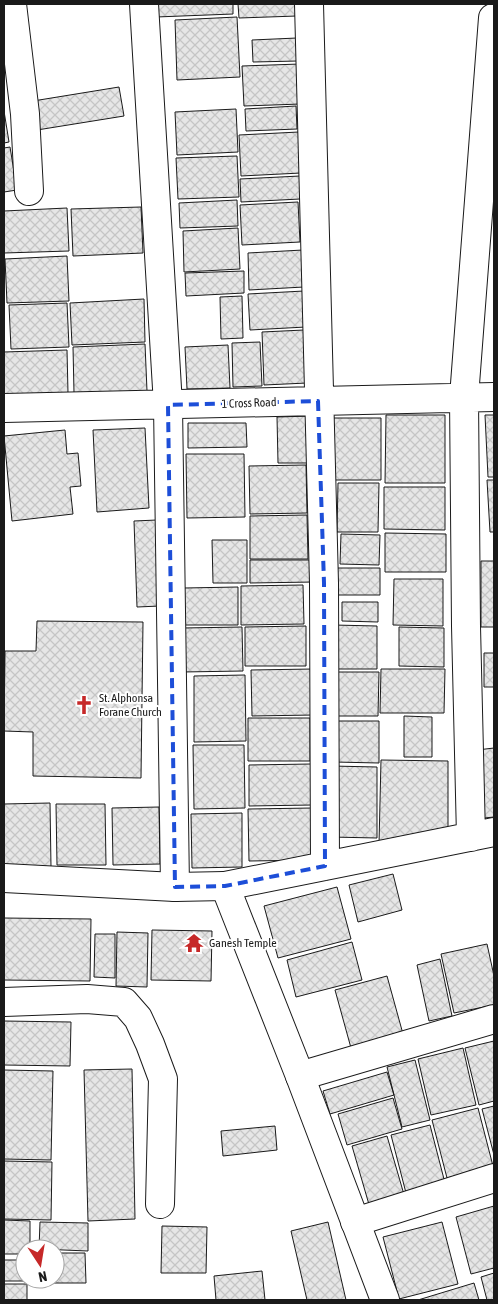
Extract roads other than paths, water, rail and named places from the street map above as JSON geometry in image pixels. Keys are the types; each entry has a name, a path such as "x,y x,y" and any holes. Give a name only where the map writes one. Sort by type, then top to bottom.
{"street":[{"path":"12,4 25,114 29,191"},
{"path":"144,4 168,405 175,887"},
{"path":"309,4 324,583 325,866"},
{"path":"4,878 175,887 225,886 482,835 466,626 464,397 493,18"},
{"name":"1 Cross Road","path":"4,408 494,397"},
{"path":"225,886 385,1300"},
{"path":"4,1002 87,999 124,1002 138,1018 163,1080 160,1204"},
{"path":"300,1076 494,1019"},
{"path":"355,1222 494,1178"}],"place":[{"name":"St. Alphonsa Forane Church","path":"84,705"},
{"name":"Ganesh Temple","path":"194,943"}]}
